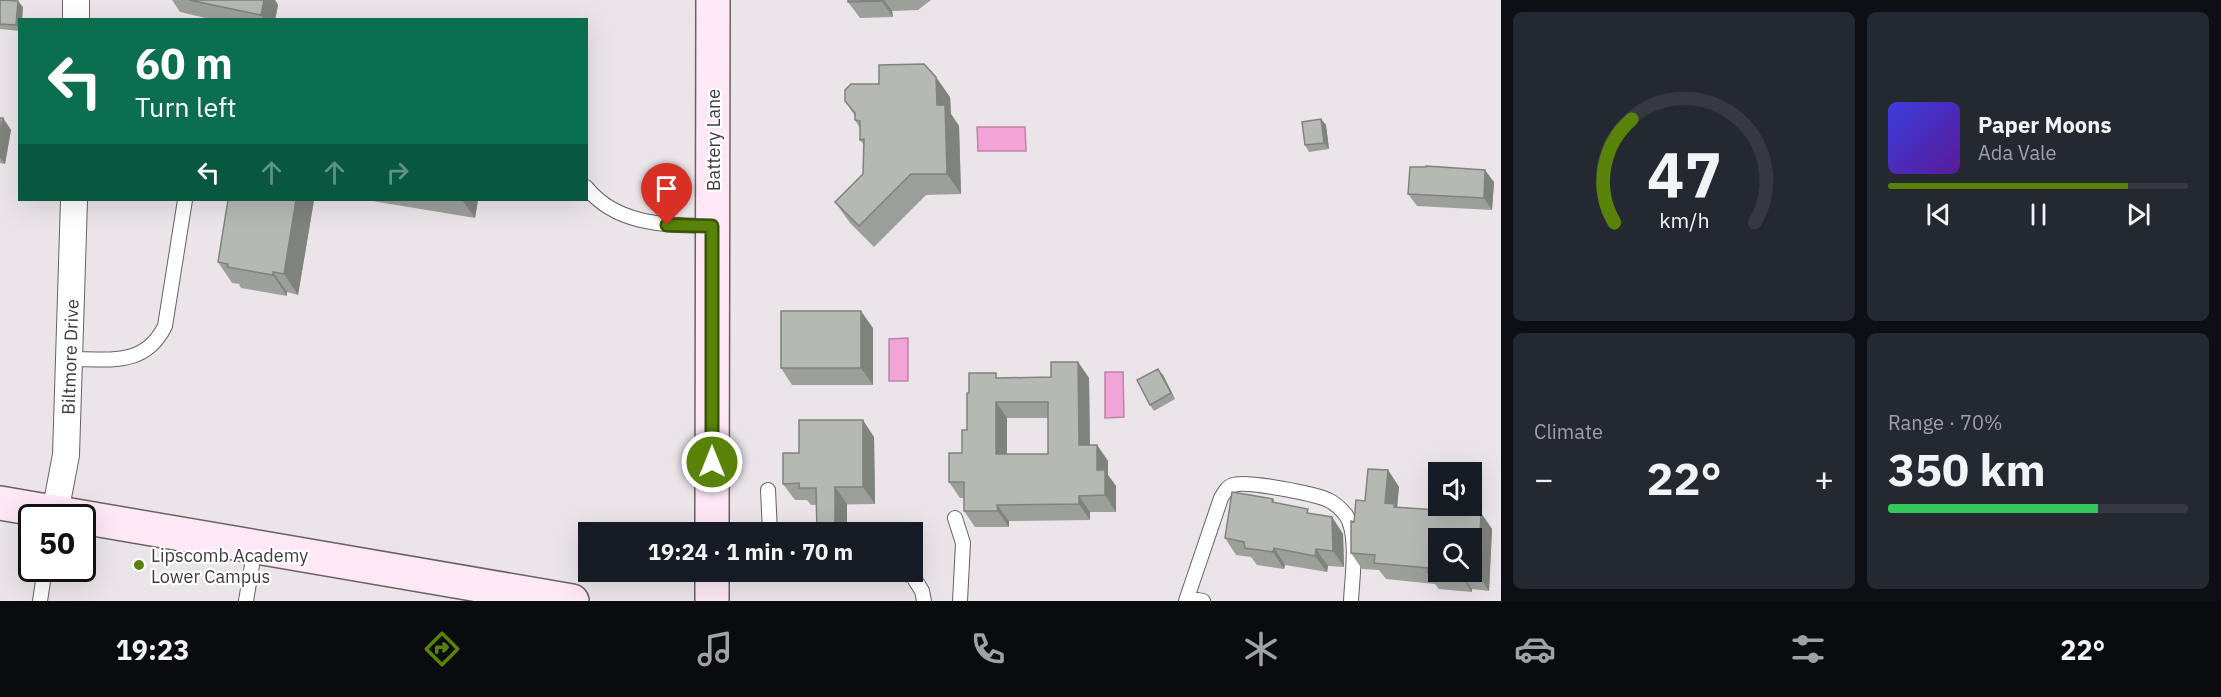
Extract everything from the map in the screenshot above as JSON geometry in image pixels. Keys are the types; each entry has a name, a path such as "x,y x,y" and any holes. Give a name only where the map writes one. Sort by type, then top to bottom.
{"main road":[{"name":"Battery Lane","path":"712,522 713,0"},
{"path":"0,503 18,507"},
{"path":"96,522 572,601"},
{"path":"712,582 712,601"}],"street":[{"path":"76,0 76,18"},
{"name":"Biltmore Drive","path":"56,504 66,455 75,201"}],"lane":[{"path":"588,189 603,204 630,217 667,225 712,226"},
{"path":"70,358 130,357 142,353 158,340 165,326 185,201"},
{"path":"1203,601 1186,599 1221,498 1225,491 1234,485 1255,485 1328,500 1338,506 1347,516 1353,534 1351,601"},
{"path":"768,490 770,522"},
{"path":"955,518 963,543 960,601"},
{"path":"246,601 255,547"},
{"path":"40,601 43,582"},
{"path":"916,582 922,591 924,601"}],"shaded area":[{"path":"977,127 1025,127 1026,151 978,151"},
{"path":"908,338 908,381 889,381 889,339"},
{"path":"1105,372 1123,372 1124,417 1105,418"}],"building":[{"path":"0,0 18,1 16,25 0,24"},
{"path":"189,0 264,0 261,15"},
{"path":"848,0 881,0 881,1 848,2"},
{"path":"924,64 936,77 937,105 945,105 947,174 911,174 859,226 835,202 863,174 864,139 860,140 860,121 855,120 855,113 845,101 845,90 851,84 879,84 879,65"},
{"path":"0,118 3,118 0,134"},
{"path":"1321,119 1324,143 1305,145 1302,122"},
{"path":"1410,167 1485,170 1484,198 1408,194"},
{"path":"228,201 296,201 284,274 273,272 273,275 227,267 228,264 218,262"},
{"path":"781,311 861,311 861,368 781,368"},
{"path":"1051,362 1078,362 1079,445 1097,445 1097,470 1105,470 1105,495 1079,496 1079,504 997,505 998,511 964,511 964,482 949,482 949,453 962,453 962,430 967,430 969,373 996,373 996,378 1051,377","holes":["996,402 1048,402 1048,454 996,454"]},
{"path":"1158,369 1171,393 1150,405 1137,380"},
{"path":"799,420 863,420 863,487 835,487 835,522 817,522 816,488 799,488 799,483 783,484 783,453 799,453"},
{"path":"1368,469 1388,470 1385,503 1395,504 1394,507 1428,509 1428,516 1481,516 1480,528 1428,528 1428,568 1374,563 1375,555 1351,553 1351,521 1354,522 1356,500 1365,501"},
{"path":"1232,492 1273,499 1272,502 1308,509 1307,513 1332,517 1333,551 1316,549 1315,556 1274,548 1273,552 1245,548 1244,542 1225,538"}],"place":[{"name":"Lipscomb Academy Lower Campus","path":"139,565"}],"route":[{"path":"667,225 712,226 712,462"}]}
